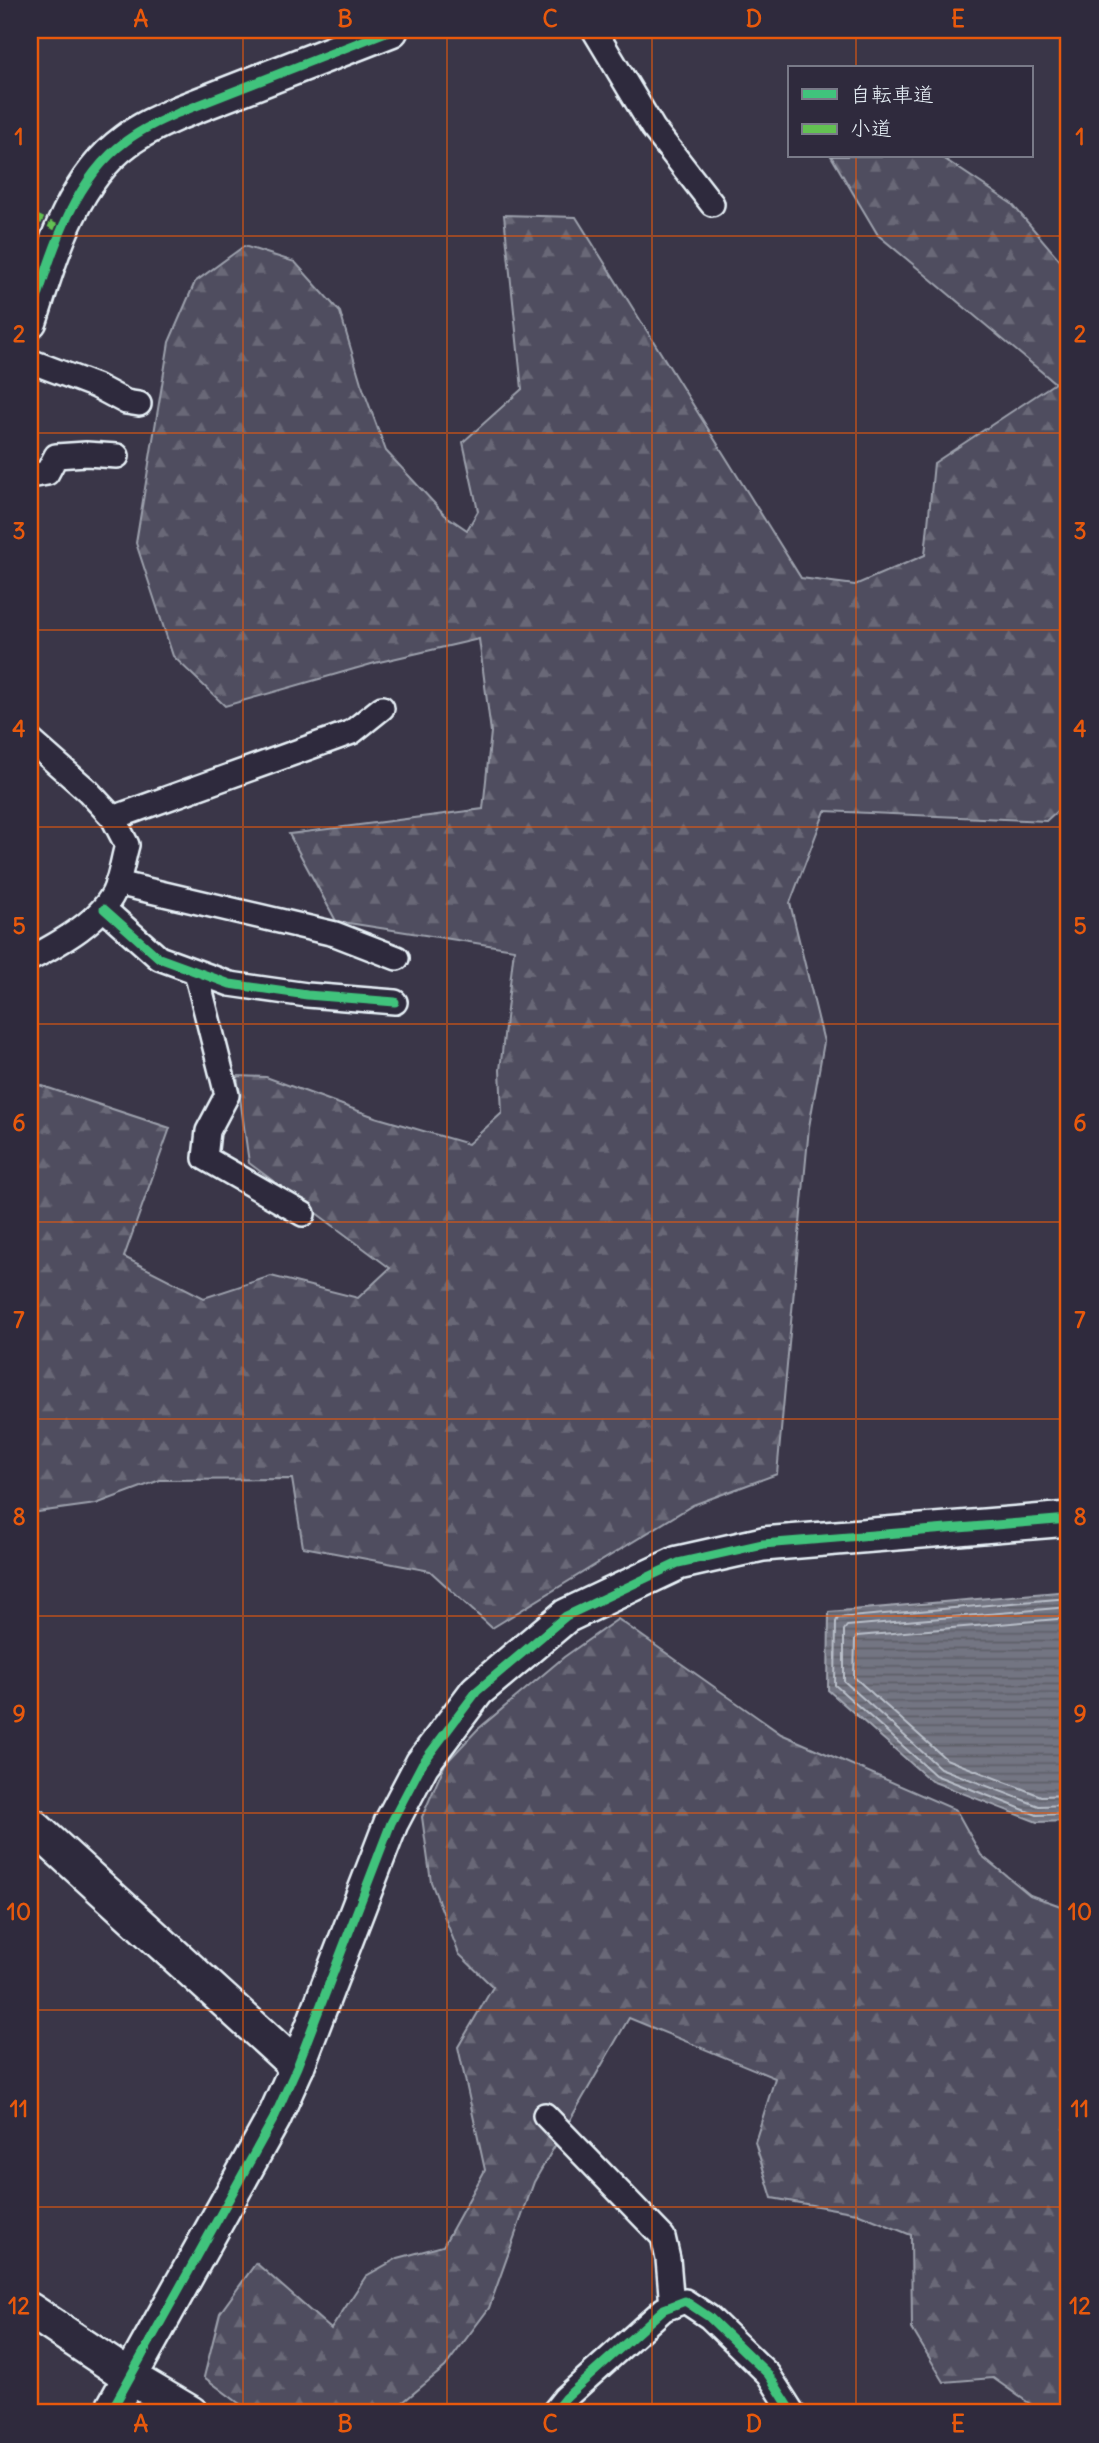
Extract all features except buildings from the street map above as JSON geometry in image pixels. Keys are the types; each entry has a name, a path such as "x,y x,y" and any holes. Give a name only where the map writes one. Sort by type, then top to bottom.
{"street":[{"path":"30,321 49,261 81,192 100,166 123,143 149,126 178,113 391,30"},
{"path":"594,30 653,128 712,205"},
{"path":"30,361 96,386 127,402 139,404"},
{"path":"30,476 47,473 56,456 117,456"},
{"path":"113,818 352,732 382,708"},
{"path":"30,740 88,791 113,818 127,845 117,883 104,909 51,948 30,959"},
{"path":"117,883 335,934 397,958"},
{"path":"104,909 159,958 230,984 307,995 395,1002"},
{"path":"196,972 226,1095 208,1131 205,1158 303,1214"},
{"path":"110,2413 274,2118 297,2067 391,1823 422,1763 477,1691 566,1616 678,1563 763,1544 1069,1519"},
{"path":"31,1825 297,2067"},
{"path":"545,2115 663,2237 673,2306"},
{"path":"553,2413 565,2398 664,2309 685,2301 709,2317 768,2374 793,2413"},
{"path":"30,2310 130,2377 191,2413"}],"green space":[{"path":"832,158 943,158 1012,204 1069,271 1069,800 1046,821 825,811 790,903 824,1042 809,1127 777,1474 693,1505 492,1628 430,1571 303,1547 292,1479 160,1480 96,1504 30,1513 30,1082 170,1128 124,1257 204,1298 271,1276 358,1298 390,1268 249,1163 237,1076 266,1077 375,1117 468,1144 502,1113 500,1070 514,949 336,921 289,834 483,809 491,732 479,639 375,663 225,706 173,656 136,543 169,342 195,282 244,246 295,262 340,312 361,383 386,451 445,515 467,530 478,511 463,442 522,389 504,215 576,217 801,578 855,585 925,555 934,463 1055,383 878,235"},
{"path":"618,1619 781,1734 956,1810 981,1855 1030,1895 1069,1909 1069,2401 1040,2411 993,2378 944,2382 912,2329 911,2235 857,2213 772,2198 755,2142 775,2078 629,2018 534,2182 489,2308 445,2367 390,2413 252,2413 204,2377 220,2313 256,2263 331,2329 366,2276 398,2258 443,2246 485,2170 458,2047 493,1987 459,1954 431,1882 422,1817 445,1764 477,1730 564,1657"}],"water":[{"path":"1069,1591 1069,1821 1037,1822 931,1781 828,1690 829,1612"}],"marked path":[{"path":"30,215 62,230"}],"cycle path":[{"path":"30,321 54,248 76,200 90,178 126,141 178,113 391,30"},
{"path":"104,909 159,958 230,984 307,995 395,1002"},
{"path":"110,2413 274,2118 297,2067 391,1823 422,1764 477,1691 566,1616 678,1563 763,1544 1069,1519"},
{"path":"553,2413 565,2398 664,2309 685,2301 709,2317 768,2374 793,2413"}]}
